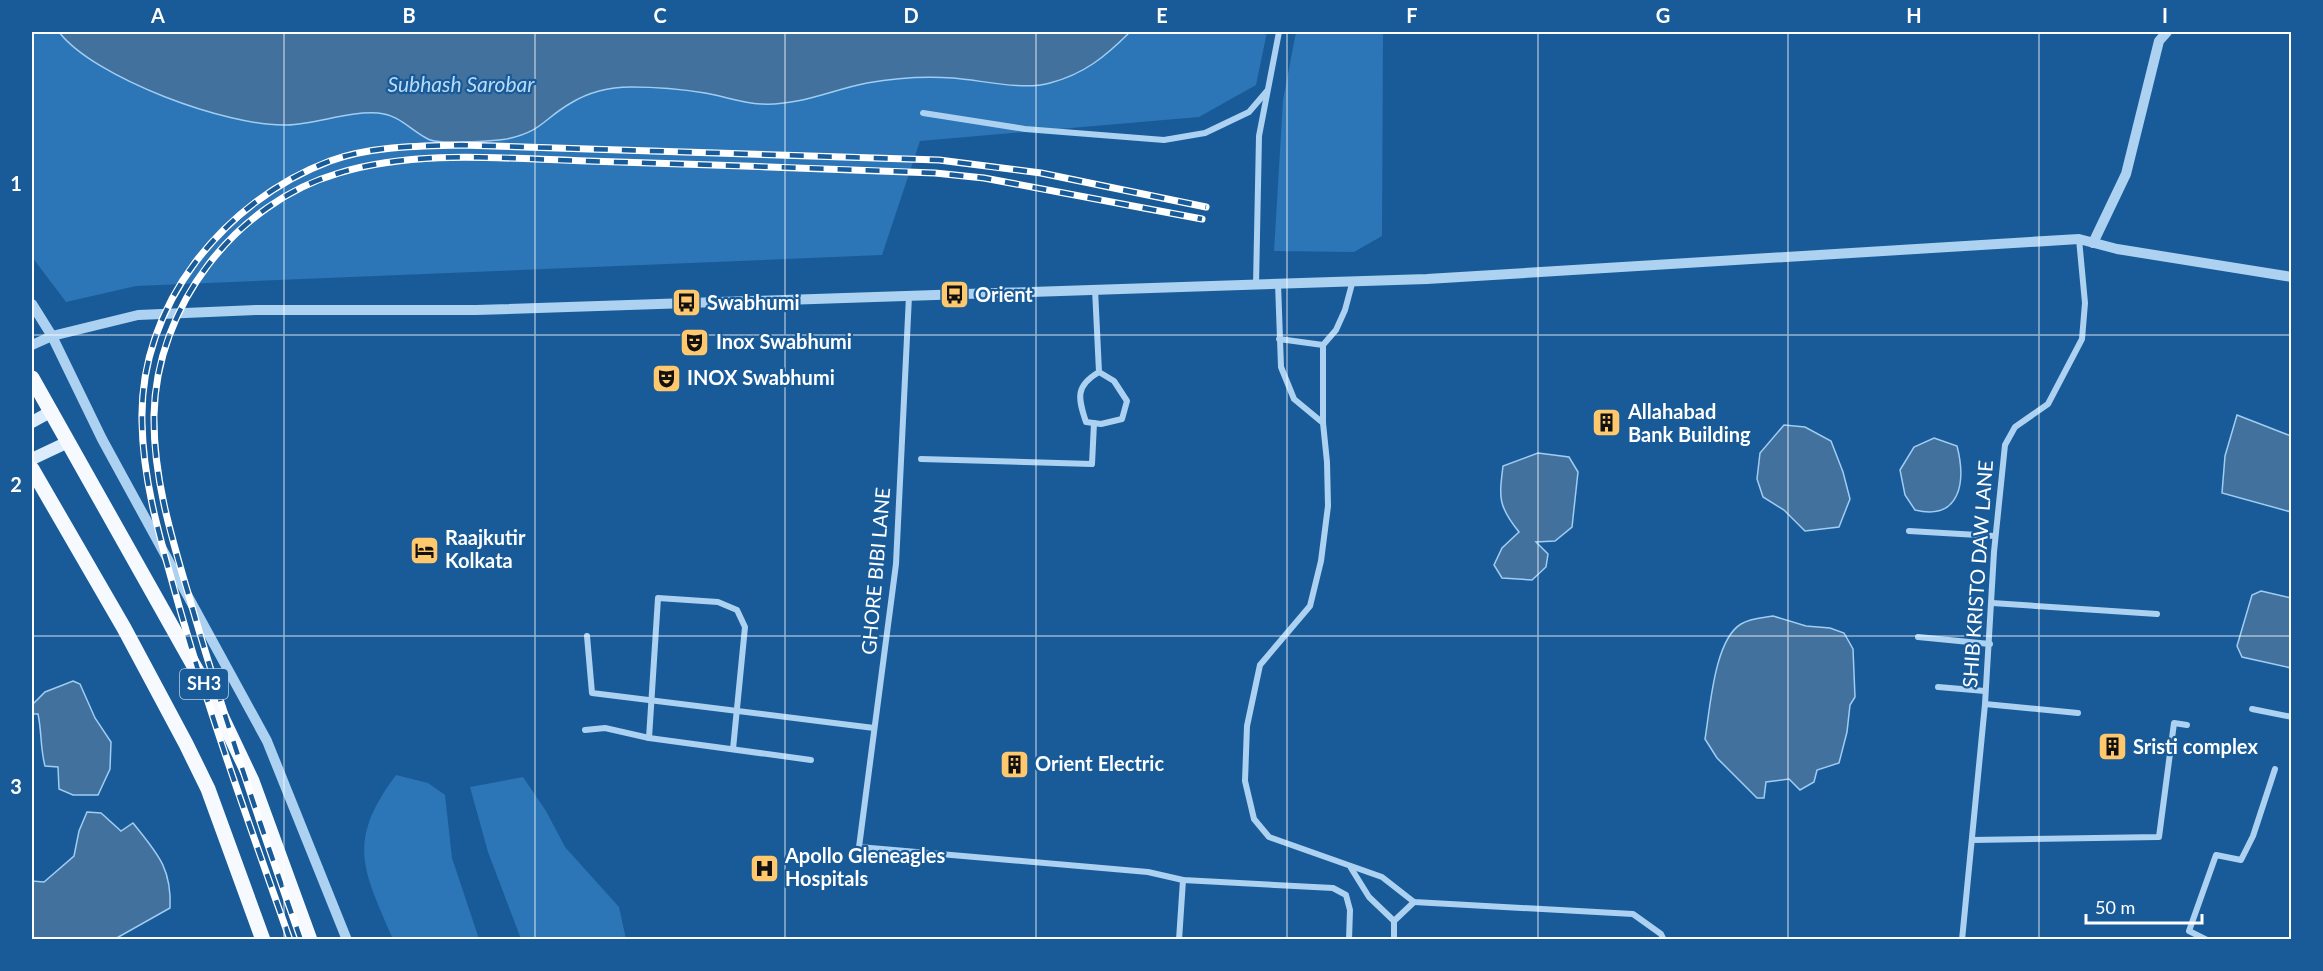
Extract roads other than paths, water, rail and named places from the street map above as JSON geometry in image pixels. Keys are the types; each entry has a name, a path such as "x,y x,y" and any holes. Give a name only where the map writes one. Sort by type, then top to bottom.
{"main road":[{"name":"SH3","path":"32,378 216,705 252,781 310,939"},
{"path":"32,422 51,411"},
{"path":"32,459 68,442"},
{"name":"SH3","path":"32,470 124,628 208,789 263,939"}],"street":[{"path":"1256,285 1259,136 1279,32"},
{"path":"2093,243 2126,174 2159,41 2167,32"},
{"path":"923,113 1025,129 1164,140 1205,133 1249,112 1268,91"},
{"path":"32,345 52,336 150,315 256,310 476,310 1256,285 1473,276 2079,239 2117,249 2292,277"},
{"name":"SHIB KRISTO DAW LANE","path":"1962,939 1985,704 1995,536 2005,445 2015,427 2048,404 2082,339 2085,303 2079,239"},
{"path":"1353,280 1336,330 1323,345 1323,423 1328,506 1321,561 1310,606 1260,665 1246,726 1245,781 1254,819 1269,837 1382,877 1414,902 1633,914 1661,934 1664,939"},
{"path":"1278,283 1281,367 1294,399 1323,423"},
{"path":"1095,289 1099,372"},
{"name":"GHORE BIBI LANE","path":"909,296 896,564 859,847 1148,872 1183,880"},
{"path":"32,304 52,336 102,439 267,741 347,939"},
{"path":"1279,339 1323,345"},
{"path":"1099,372 1114,381 1127,401 1122,420 1086,422 1081,407 1080,390 1086,380 1099,372"},
{"path":"921,459 1092,464 1094,423"},
{"path":"1909,531 1995,536"},
{"path":"649,738 658,598 718,602 737,610 745,627 733,749"},
{"path":"1992,603 2157,614"},
{"path":"587,636 592,693 874,728"},
{"path":"1918,637 1990,644"},
{"path":"1938,687 1985,691"},
{"path":"1985,704 2078,712"},
{"path":"2252,709 2292,717"},
{"path":"1972,840 2159,837 2174,723 2187,725"},
{"path":"585,730 606,728 649,738 812,760"},
{"path":"2207,939 2189,931 2216,855 2241,860 2253,836 2275,769"},
{"path":"1351,867 1369,897 1394,921 1394,939"},
{"path":"1179,939 1183,880 1333,888 1346,895 1350,910 1349,939"},
{"path":"1394,921 1414,902"}],"water":[{"name":"Subhash Sarobar","path":"59,32 1130,32 1103,57 1084,70 1039,85 1014,85 953,78 910,78 867,83 789,103 775,104 740,101 677,89 615,88 578,99 536,128 519,136 500,140 454,142 428,139 386,114 355,114 287,125 231,118 198,109 131,82 101,66 76,49"},
{"path":"2237,415 2291,436 2291,512 2222,493 2225,456"},
{"path":"1784,425 1805,427 1831,441 1850,499 1839,527 1805,531 1784,510 1763,497 1757,479 1760,453"},
{"path":"1934,438 1957,446 1961,472 1960,485 1951,504 1942,510 1930,512 1915,510 1905,495 1900,470 1914,447"},
{"path":"1538,453 1569,457 1578,472 1572,527 1555,541 1536,542 1548,554 1546,567 1532,580 1502,578 1494,565 1502,548 1519,532 1507,515 1502,501 1503,466"},
{"path":"2261,591 2291,598 2291,668 2242,657 2237,646 2252,595"},
{"path":"1773,616 1806,626 1830,628 1844,633 1853,649 1855,697 1850,705 1847,732 1839,763 1817,770 1814,782 1800,790 1789,779 1766,782 1764,798 1757,798 1717,758 1705,739 1711,694 1719,660 1732,632 1741,624 1753,619"},
{"path":"73,681 80,684 95,718 111,742 110,769 98,795 73,795 59,789 58,767 45,766 38,714 32,714 32,705 45,692"},
{"path":"87,812 101,813 121,831 133,823 156,853 166,871 170,908 115,939 32,939 32,881 44,882 74,856 79,831"}],"railway":[{"path":"290,940 191,648 160,538 143,445 145,379 155,337 172,299 195,263 223,230 255,202 291,179 345,156 394,148 461,145 939,160 1041,173 1206,207"},
{"path":"301,940 259,820 180,567 157,467 155,441 154,415 158,375 169,336 186,299 208,265 235,234 266,208 301,188 339,173 400,161 463,157 935,173 984,178 1202,219"}],"place":[{"name":"Orient","path":"954,295"},
{"name":"Swabhumi","path":"686,303"},
{"name":"Inox Swabhumi","path":"695,342"},
{"name":"INOX Swabhumi","path":"666,378"},
{"name":"Allahabad Bank Building","path":"1607,423"},
{"name":"Raajkutir Kolkata","path":"424,550"},
{"name":"Sristi complex","path":"2112,747"},
{"name":"Orient Electric","path":"1014,764"},
{"name":"Apollo Gleneagles Hospitals","path":"764,868"}]}
